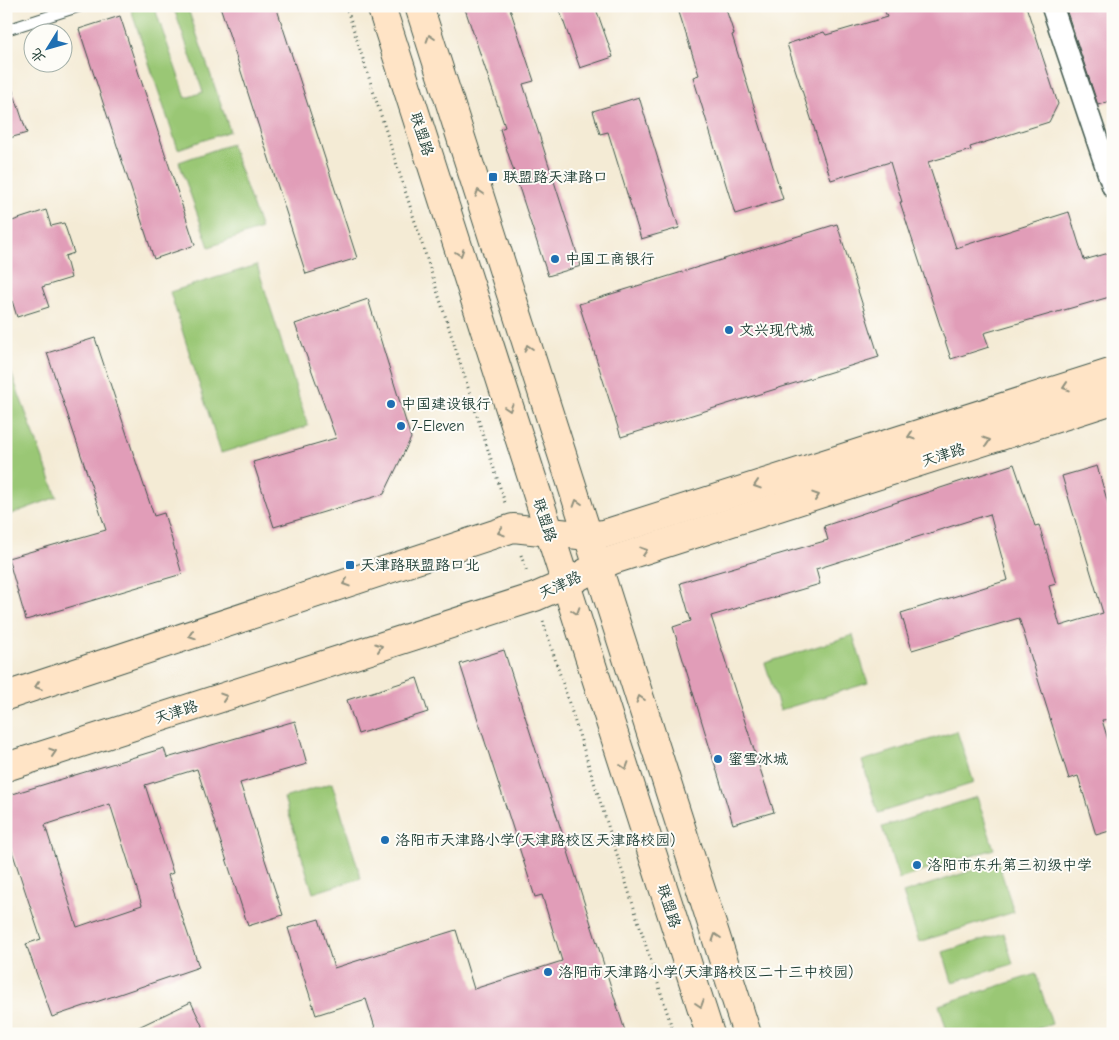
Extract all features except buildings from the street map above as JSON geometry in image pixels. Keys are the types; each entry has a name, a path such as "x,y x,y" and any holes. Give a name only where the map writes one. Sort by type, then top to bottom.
{"main road":[{"name":"联盟路","path":"381,6 710,1034"},
{"path":"419,6 747,1034"},
{"name":"天津路","path":"6,696 513,528 588,536 604,534 1113,372"},
{"name":"天津路","path":"6,767 535,597 567,583 598,566 1113,400"}],"street":[{"path":"1052,6 1113,187"}],"lane":[{"path":"6,30 82,6"}],"green space":[{"path":"140,6 154,6 186,98 203,92 173,6 187,6 230,131 178,149 131,10"},
{"path":"231,144 261,229 209,247 179,162"},
{"path":"257,265 308,426 221,453 170,292"},
{"path":"6,359 57,497 6,516"},
{"path":"853,635 868,683 780,710 765,663"},
{"path":"957,731 974,783 878,813 862,761"},
{"path":"332,783 361,878 313,893 284,798"},
{"path":"977,797 994,849 899,879 882,827"},
{"path":"998,862 1014,912 919,942 903,893"},
{"path":"1004,933 1013,964 952,982 943,952"},
{"path":"1036,974 1052,1024 1022,1034 948,1034 939,1005"}],"place":[{"name":"联盟路天津路口","path":"493,177"},
{"name":"中国工商银行","path":"555,259"},
{"name":"文兴现代城","path":"729,330"},
{"name":"中国建设银行","path":"391,404"},
{"name":"7-Eleven","path":"401,426"},
{"name":"天津路联盟路口北","path":"350,565"},
{"name":"蜜雪冰城","path":"718,759"},
{"name":"洛阳市天津路小学(天津路校区天津路校园)","path":"385,840"},
{"name":"洛阳市东升第三初级中学","path":"917,865"},
{"name":"洛阳市天津路小学(天津路校区二十三中校园)","path":"548,972"}]}
